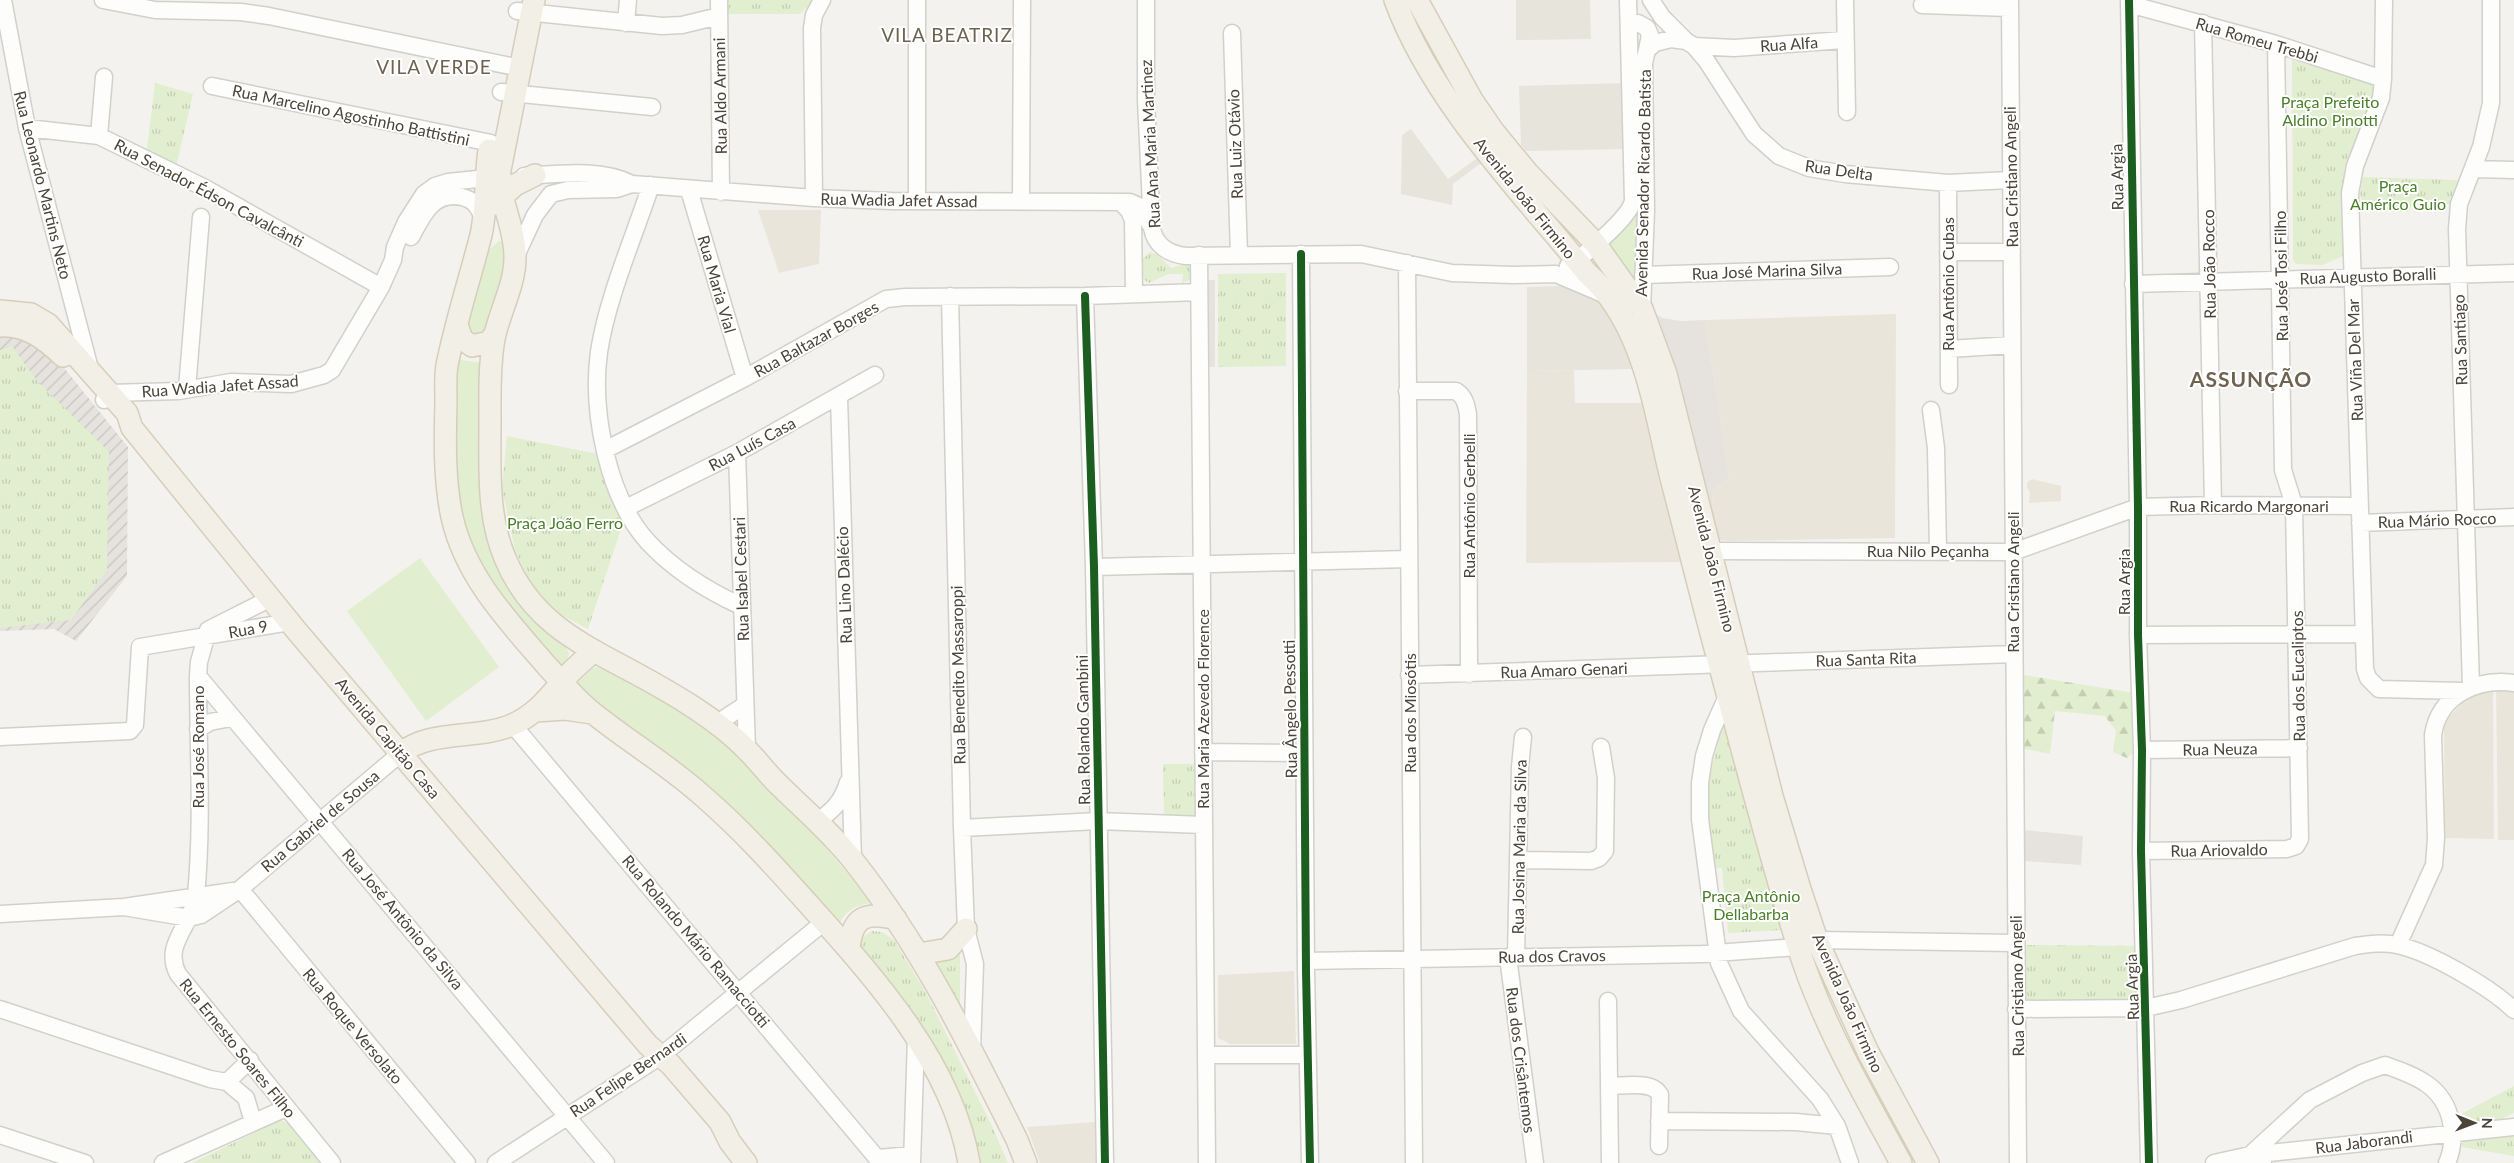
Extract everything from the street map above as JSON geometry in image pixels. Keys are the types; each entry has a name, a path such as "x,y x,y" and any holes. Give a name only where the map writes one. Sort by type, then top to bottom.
{"main road":[{"name":"Avenida João Firmino","path":"1395,0 1405,28 1456,110 1507,179 1608,296 1623,320 1642,366 1728,664 1817,940 1868,1052 1928,1163"},
{"name":"Avenida João Firmino","path":"1417,0 1429,26 1472,100 1494,132 1527,172 1588,236 1642,309 1666,374 1710,551 1728,664 1728,694 1797,946 1839,1045 1901,1163"},
{"path":"525,6 508,93 491,143 496,183 514,249 495,334 490,380 490,484 498,537 503,554 521,589 542,615 568,636 654,683 716,724 747,749 773,779 853,860 896,918 938,986 1017,1140 1026,1163"},
{"path":"508,93 504,144 496,183 482,225 446,378 447,481 452,518 462,548 482,586 521,636 561,681 592,713 704,797 766,857 849,949 892,1003 940,1078 966,1140 969,1163"},
{"path":"496,183 515,185 535,175"},
{"path":"482,225 507,232 514,249"},
{"name":"Avenida Capitão Casa","path":"0,311 20,312 40,318 67,343 90,369 118,421 132,428 290,622 655,1054 712,1129 730,1142 746,1163"},
{"path":"457,325 462,340 472,346 483,345 495,334"},
{"name":"Avenida Capitão Casa","path":"0,326 20,327 46,341 106,398"},
{"path":"401,753 412,745 431,738 463,736 513,725 535,711 551,697 561,681 594,651"},
{"path":"535,711 565,709 592,713"},
{"path":"849,949 852,930 861,918 871,915 896,918"},
{"path":"919,954 948,949 966,929"}],"street":[{"name":"Rua Leonardo Martins Neto","path":"3,0 27,128 90,369"},
{"path":"104,0 155,10 241,12 270,16 514,67"},
{"path":"626,22 628,0"},
{"path":"814,198 812,28 814,15 822,0"},
{"path":"917,0 918,201"},
{"path":"1021,201 1022,0"},
{"name":"Rua Ana Maria Martinez","path":"1146,0 1146,109 1152,228 1155,239 1161,246 1179,255 1361,254 1470,274 1556,274 1608,296"},
{"name":"Avenida Senador Ricardo Batista","path":"1588,236 1616,225 1631,209 1634,196 1628,0"},
{"name":"Rua Delta","path":"1651,0 1662,17 1706,60 1721,86 1754,134 1779,156 1793,163 1825,171 1948,182 2010,180"},
{"path":"1845,0 1844,40 1847,112"},
{"name":"Rua Viña Del Mar","path":"2384,0 2384,79 2377,111 2360,152 2350,193 2365,669 2373,685 2388,690 2410,691 2467,688 2497,681 2514,683"},
{"name":"Rua Santiago","path":"2467,688 2466,520 2458,274 2458,204 2473,169 2486,130 2491,103 2491,0"},
{"name":"Rua Romeu Trebbi","path":"2129,2 2276,44 2384,79"},
{"name":"Rua Argia","path":"2129,2 2138,507 2138,635 2142,750 2141,851 2149,1163"},
{"path":"1922,6 2009,4"},
{"name":"Rua Cristiano Angeli","path":"2009,4 2018,1163"},
{"path":"525,6 626,22 672,25 719,8"},
{"name":"Rua Aldo Armani","path":"719,8 721,192"},
{"name":"Rua João Rocco","path":"2204,23 2213,505"},
{"path":"1629,26 1638,24 1647,28 1650,36 1648,50"},
{"name":"Rua Luiz Otávio","path":"1232,33 1239,255"},
{"name":"Avenida Senador Ricardo Batista","path":"1642,309 1646,211 1644,80 1648,50 1651,45 1663,40 1690,43"},
{"name":"Rua Alfa","path":"1690,43 1734,48 1844,40"},
{"name":"Rua José Tosi Filho","path":"2276,44 2282,279 2283,470 2294,505"},
{"path":"1721,86 1722,62 1734,48"},
{"path":"99,136 104,77"},
{"name":"Rua Marcelino Agostinho Battistini","path":"212,86 491,143"},
{"path":"508,93 652,107"},
{"name":"Rua Senador Édson Cavalcânti","path":"27,128 99,136 205,188 381,287"},
{"path":"2473,169 2514,170"},
{"name":"Rua Wadia Jafet Assad","path":"535,175 579,175 619,178 632,184 689,190 814,198 918,201 1121,202 1137,204 1152,228"},
{"name":"Rua Antônio Cubas","path":"1948,182 1949,385"},
{"name":"Rua Wadia Jafet Assad","path":"106,398 231,382 291,384 324,375 332,370 381,287 393,260 395,247 406,222 424,194 441,184 496,183"},
{"name":"Rua Wadia Jafet Assad","path":"514,249 535,215 551,194 568,190 617,189 632,184"},
{"path":"651,186 613,299 600,351 598,412 605,450 626,508 646,540 668,562 710,592 741,606"},
{"name":"Rua Maria Vial","path":"689,190 745,378"},
{"name":"Rua Wadia Jafet Assad","path":"393,260 404,250 428,208 442,197 453,196 470,200 479,208 482,225"},
{"path":"1121,202 1134,220 1134,293"},
{"path":"187,389 201,218"},
{"path":"1556,274 1577,261 1588,236"},
{"path":"1134,261 1148,247 1161,246"},
{"path":"1948,252 2012,252"},
{"name":"Rua Ângelo Pessotti","path":"1301,254 1302,562 1307,1055 1310,1163"},
{"name":"Rua Maria Azevedo Florence","path":"1198,255 1207,1163"},
{"name":"Rua dos Miosótis","path":"1407,263 1414,1163"},
{"name":"Rua José Marina Silva","path":"1643,275 1890,267"},
{"name":"Rua Augusto Boralli","path":"2133,284 2353,276 2514,273"},
{"name":"Rua Baltazar Borges","path":"605,450 745,378 886,299 950,296 1085,296 1199,292"},
{"name":"Rua Benedito Massaroppi","path":"950,296 962,828 966,929 975,964 972,1052"},
{"name":"Rua Rolando Gambini","path":"1085,296 1094,567 1105,1163"},
{"path":"1949,349 2012,345"},
{"name":"Rua Luís Casa","path":"626,508 737,453 876,375"},
{"name":"Rua Antônio Gerbelli","path":"1407,391 1456,391 1462,395 1466,403 1468,424 1469,674"},
{"name":"Rua Lino Dalécio","path":"839,396 853,860"},
{"path":"1931,410 1936,448 1938,551"},
{"name":"Rua Isabel Cestari","path":"737,453 747,749"},
{"name":"Rua Ricardo Margonari","path":"2138,507 2213,505 2360,506"},
{"name":"Rua dos Eucaliptos","path":"2294,505 2302,829 2296,846"},
{"name":"Rua Nilo Peçanha","path":"1710,551 2013,552 2138,507"},
{"name":"Rua Mário Rocco","path":"2360,523 2466,520 2514,516"},
{"path":"1094,567 1408,558"},
{"name":"Rua 9","path":"207,634 271,598"},
{"name":"Rua 9","path":"207,634 290,622"},
{"path":"0,737 130,731 135,725 140,647 207,634"},
{"name":"Rua José Romano","path":"196,898 198,676 199,662 207,634"},
{"path":"2138,635 2363,634"},
{"name":"Rua Santa Rita","path":"1728,664 2014,654"},
{"name":"Rua Amaro Genari","path":"1409,675 1728,664"},
{"name":"Rua José Antônio da Silva","path":"198,676 231,718 321,821 606,1163"},
{"path":"2398,945 2434,866 2436,846 2433,735 2435,723 2441,713 2467,688"},
{"name":"Rua Viña Del Mar","path":"2410,691 2425,698 2441,713"},
{"path":"1728,694 1709,739 1700,783 1700,819 1716,952 1719,963 1741,1011 1820,1099 1837,1126 1850,1163"},
{"path":"716,724 745,705"},
{"path":"198,729 210,722 231,718"},
{"name":"Rua Rolando Mário Ramacciotti","path":"513,725 880,1161 911,1159"},
{"name":"Rua Josina Maria da Silva","path":"1512,957 1519,860 1520,767 1523,737"},
{"path":"1519,860 1591,861 1599,858 1605,851 1606,778 1601,747"},
{"name":"Rua Neuza","path":"2142,750 2299,748"},
{"path":"1203,752 1304,752"},
{"name":"Rua Gabriel de Sousa","path":"189,918 202,915 240,890 401,753"},
{"name":"Rua Lino Dalécio","path":"817,822 835,809 841,802 850,773"},
{"path":"962,828 1098,820 1203,825"},
{"name":"Rua Ariovaldo","path":"2141,851 2287,849 2296,846"},
{"path":"197,865 202,874 214,886 240,890"},
{"path":"0,914 124,907 196,898 240,890"},
{"name":"Rua Roque Versolato","path":"240,890 467,1163"},
{"name":"Rua Ernesto Soares Filho","path":"196,898 189,918 172,952 176,968 286,1108 332,1163"},
{"path":"124,907 189,918"},
{"name":"Rua Felipe Bernardi","path":"496,1163 567,1117 740,993 824,922"},
{"path":"1817,940 2016,943"},
{"path":"2016,1009 2146,1008 2181,1000 2355,946 2379,943 2398,945 2449,967 2496,994 2514,1010"},
{"name":"Rua dos Cravos","path":"1306,961 1412,957 1512,957 1716,952 1797,946"},
{"name":"Rua dos Crisântemos","path":"1512,957 1535,1163"},
{"path":"1608,1001 1610,1163"},
{"path":"0,1009 210,1079 227,1082 246,1098 253,1122"},
{"path":"911,1159 916,1038"},
{"path":"1206,1055 1307,1055"},
{"path":"227,1082 250,1060"},
{"path":"2256,1159 2310,1100 2362,1073 2385,1065 2422,1081 2442,1096 2449,1112 2453,1132 2453,1143 2447,1163"},
{"path":"914,1090 927,1078 940,1078"},
{"path":"1609,1086 1655,1088 1660,1095 1659,1146"},
{"path":"1796,1122 1820,1099"},
{"path":"163,1163 286,1108"},
{"path":"1659,1121 1796,1122 1837,1126"},
{"name":"Rua Jaborandi","path":"2214,1163 2453,1132 2514,1127"},
{"path":"0,1135 85,1163"}],"shaded area":[{"path":"1516,0 1590,0 1591,39 1516,40"},
{"path":"1623,83 1625,149 1526,151 1521,145 1519,86"},
{"path":"1411,129 1448,179 1480,156 1484,161 1453,184 1452,205 1401,194 1402,135"},
{"path":"758,210 821,210 819,264 779,273"},
{"path":"1206,280 1215,280 1215,367 1206,367"},
{"path":"1559,286 1575,289 1592,296 1605,305 1616,323 1633,369 1527,371 1527,287"},
{"path":"1651,312 1663,318 1681,321 1705,320 1729,477 1713,490 1712,507 1707,520"},
{"path":"1896,314 1895,538 1729,541 1720,540 1712,535 1707,520 1712,507 1713,490 1729,477 1705,320"},
{"path":"0,331 10,331 52,353 128,447 127,576 76,641 54,629 0,631"},
{"path":"1574,370 1575,403 1642,403 1683,562 1526,563 1527,371"},
{"path":"2032,479 2061,486 2061,501 2029,503 2030,492 2027,483"},
{"path":"2493,687 2494,839 2445,838 2444,723 2467,697"},
{"path":"2496,687 2514,689 2514,840 2498,840"},
{"path":"2024,830 2083,836 2081,865 2025,861"},
{"path":"1294,971 1296,1044 1230,1044 1218,1038 1218,975"},
{"path":"1095,1122 1096,1163 1040,1163 1027,1127"}],"green space":[{"path":"725,0 815,0 800,14 725,14"},
{"name":"Praça Prefeito Aldino Pinotti","path":"2292,60 2376,84 2366,127 2346,167 2343,214 2345,255 2323,265 2296,264 2293,260"},
{"path":"155,83 193,94 176,167 147,149"},
{"name":"Praça Américo Guio","path":"2363,177 2458,180 2450,204 2412,205 2408,212 2364,211 2360,194"},
{"path":"1641,206 1634,283 1607,243 1625,226"},
{"path":"499,241 505,243 509,253 488,326 482,336 465,332 483,255"},
{"path":"1150,252 1158,255 1171,268 1192,262 1191,280 1182,283 1183,274 1169,274 1149,283 1144,280 1141,261"},
{"path":"1286,273 1286,366 1218,367 1218,274"},
{"path":"12,346 38,382 109,452 107,570 71,620 0,628 0,350"},
{"path":"455,359 483,363 483,506 569,653 567,662 559,665 486,583 456,512"},
{"name":"Praça João Ferro","path":"507,436 598,454 624,520 588,629 556,612 530,582 515,550 502,489"},
{"path":"420,558 499,667 426,721 347,611"},
{"path":"604,664 694,719 743,758 801,818 872,903 852,909 839,925 603,714 577,683 592,669"},
{"path":"2018,674 2134,693 2133,753 2127,758 2113,752 2116,731 2105,716 2055,711 2050,754 2021,748"},
{"name":"Praça Antônio Dellabarba","path":"1724,720 1783,930 1728,933 1722,868 1712,868 1707,824 1707,786"},
{"path":"1163,764 1194,764 1195,817 1164,818"},
{"path":"872,931 882,932 894,940 926,993 993,1128 1008,1163 979,1163 976,1145 953,1089 860,947 863,937"},
{"path":"2022,945 2138,946 2137,1002 2022,1002"},
{"path":"960,948 960,1011 933,959"},
{"path":"2514,1086 2514,1113 2497,1121 2462,1123 2461,1114"},
{"path":"280,1120 290,1124 321,1163 192,1163"},
{"path":"2514,1133 2514,1156 2462,1147 2461,1138"}],"cycle path":[{"path":"2129,0 2138,507 2138,635 2142,750 2141,851 2149,1163"},
{"path":"1301,254 1306,971 1310,1163"},
{"path":"1085,296 1094,567 1105,1163"}],"district":[{"name":"VILA BEATRIZ","path":"947,35"},
{"name":"VILA VERDE","path":"434,67"},
{"name":"ASSUNÇÃO","path":"2251,380"}]}
